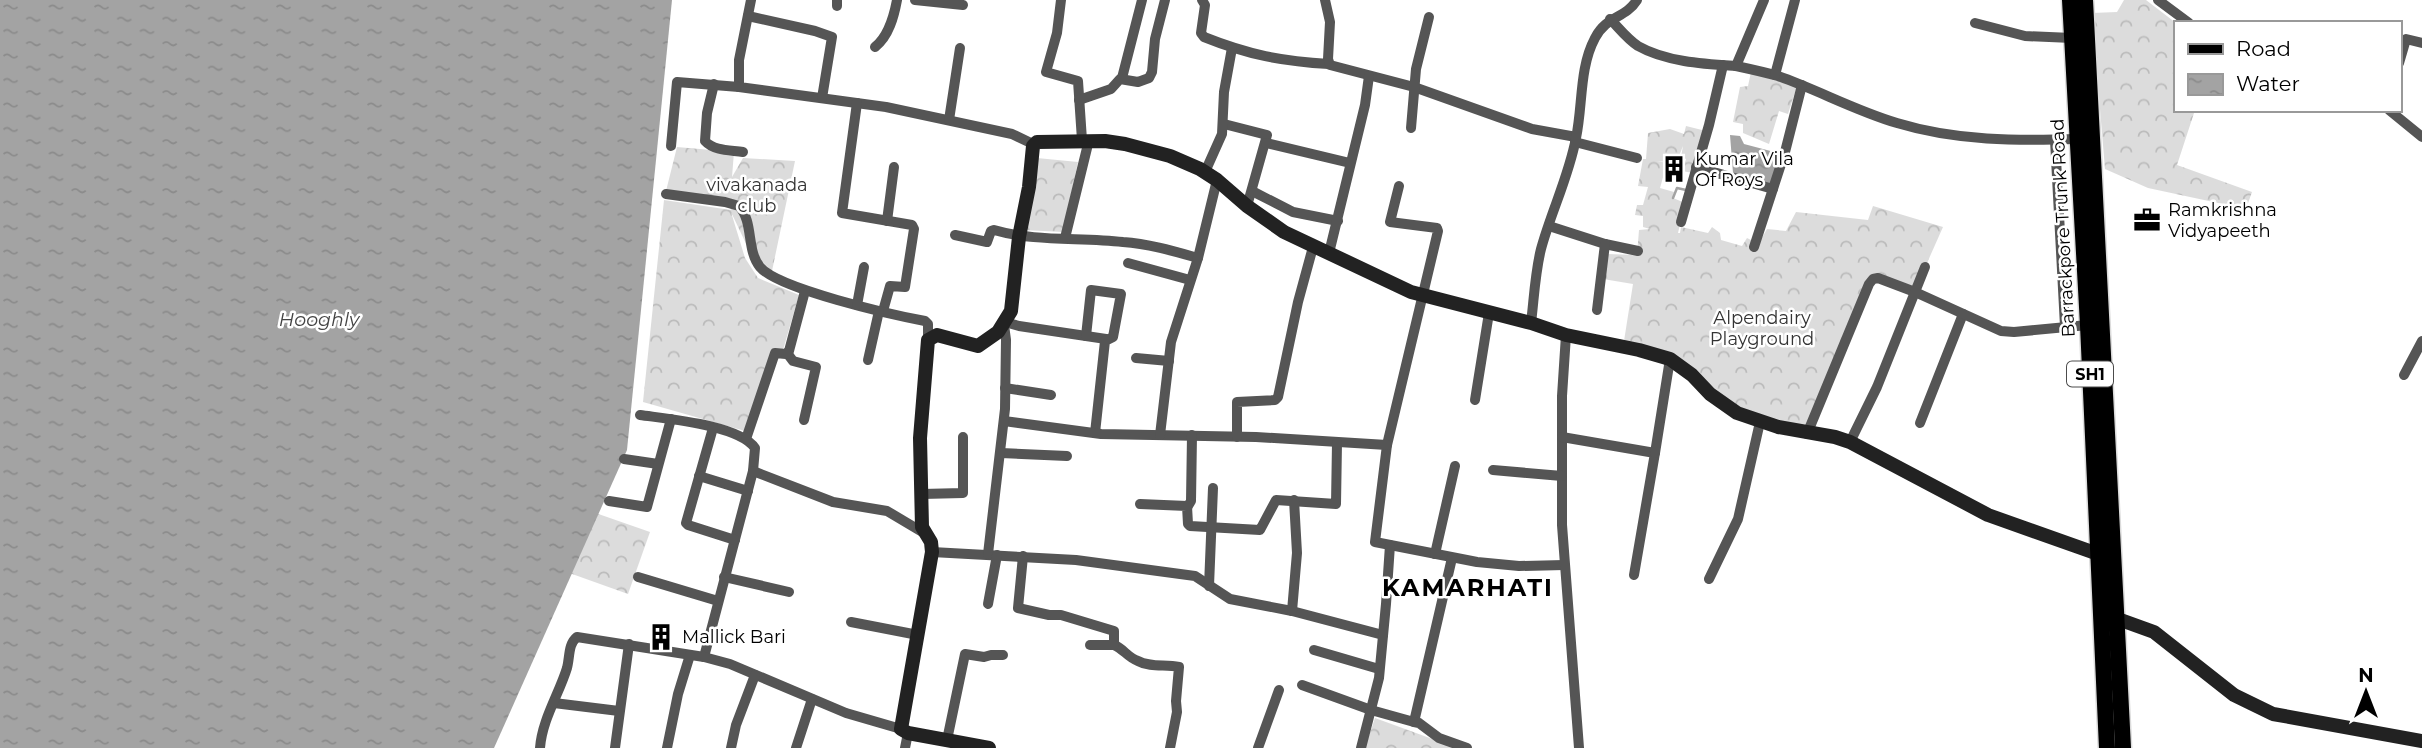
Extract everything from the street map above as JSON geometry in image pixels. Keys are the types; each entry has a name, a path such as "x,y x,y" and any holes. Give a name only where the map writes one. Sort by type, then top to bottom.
{"main road":[{"name":"Barrackpore Trunk Road","path":"2070,0 2078,139 2089,210 2118,618 2123,748"},
{"name":"Barrackpore Trunk Road","path":"2085,0 2088,325 2107,748"}],"street":[{"path":"739,87 739,60 751,0"},
{"path":"875,47 890,26 897,0"},
{"path":"915,0 963,5"},
{"path":"1061,0 1057,33 1045,72 1077,80 1085,140 1065,237"},
{"path":"1079,100 1111,89 1122,78 1142,0"},
{"path":"1122,78 1138,82 1151,76 1155,39 1165,0"},
{"path":"1202,0 1205,5 1202,35 1232,48 1285,61 1329,64 1414,87 1519,125 1637,158"},
{"path":"1325,0 1331,22 1329,64"},
{"path":"1531,323 1541,251 1576,139 1589,54 1599,31 1611,19 1627,11 1637,0"},
{"path":"1736,66 1764,0"},
{"path":"1774,75 1795,0"},
{"path":"2158,0 2186,21"},
{"path":"748,16 832,37 822,98"},
{"path":"1411,128 1418,57 1429,17"},
{"path":"1611,19 1626,36 1647,50 1674,58 1736,66 1774,75 1877,116 1933,132 1973,138 2078,139"},
{"path":"1975,23 2025,36 2072,38"},
{"path":"2401,56 2406,39 2422,43"},
{"path":"949,120 960,48"},
{"path":"1160,435 1171,342 1198,258 1211,176 1224,124 1224,92 1232,48"},
{"path":"1681,222 1723,65"},
{"path":"1329,253 1365,105 1369,76"},
{"path":"671,145 677,82 714,84 857,103 1012,134 1033,144 1085,140 1125,144 1170,156 1211,176 1284,232 1386,281 1422,296 1531,323 1566,335 1670,359 1692,375 1726,407 1760,422 1850,442 1988,514 2098,554"},
{"path":"714,84 707,113 705,141 718,148 743,152"},
{"path":"1754,247 1785,152 1802,85"},
{"path":"857,103 842,211 845,214 912,225 914,229 905,287 890,286 868,360"},
{"path":"2391,112 2422,137"},
{"path":"1224,124 1266,134 1266,143 1247,206"},
{"path":"2054,139 2065,326"},
{"path":"1266,143 1350,163"},
{"path":"928,340 937,335 975,346 993,336 1004,323 1012,306 1033,144"},
{"path":"887,221 894,167"},
{"path":"1696,167 1773,189"},
{"path":"1399,186 1390,222 1438,230 1387,445 1374,540 1376,543 1452,558 1519,566 1564,565"},
{"path":"1252,191 1293,212 1338,221"},
{"path":"666,194 738,206 746,220 757,263 761,268 805,291 925,321 928,324 920,438 924,533"},
{"path":"1549,226 1605,244 1638,251"},
{"path":"955,235 987,242 994,230 1019,237 1065,237 1125,242 1198,258"},
{"path":"1597,310 1605,244"},
{"path":"1237,437 1237,402 1275,400 1279,397 1298,302 1313,247"},
{"path":"1128,263 1190,280"},
{"path":"857,304 864,267"},
{"path":"1850,442 1877,387 1925,267"},
{"path":"1807,433 1871,281 1878,278 2006,331 2088,325"},
{"path":"1004,323 1019,326 1106,339 1113,337 1120,294 1091,290 1086,336"},
{"path":"787,354 805,291"},
{"path":"1475,400 1489,313"},
{"path":"1920,423 1964,314"},
{"path":"988,604 1004,421 1004,323"},
{"path":"1566,335 1562,396 1564,565 1579,748"},
{"path":"1095,433 1106,339"},
{"path":"2404,375 2422,341"},
{"path":"746,439 775,353 787,354 793,361 816,367 804,420"},
{"path":"1136,358 1168,361"},
{"path":"1633,575 1670,359"},
{"path":"1005,388 1051,395"},
{"path":"640,415 713,428 746,439 755,448 753,471 704,657"},
{"path":"609,501 646,508 671,419"},
{"path":"1004,421 1095,433 1387,445"},
{"path":"1709,579 1738,519 1760,422"},
{"path":"713,428 686,524 734,540"},
{"path":"1192,435 1188,525 1260,530 1274,501 1336,504 1337,443"},
{"path":"922,494 963,493 963,437"},
{"path":"1562,437 1655,453"},
{"path":"1001,453 1067,456"},
{"path":"624,459 658,464"},
{"path":"1435,554 1455,466"},
{"path":"1493,470 1562,477"},
{"path":"753,471 833,502 887,511 924,533 931,542 932,552 905,737"},
{"path":"699,476 748,491"},
{"path":"1209,586 1213,488"},
{"path":"1292,611 1297,553 1294,500"},
{"path":"1140,504 1188,506"},
{"path":"1361,748 1380,669 1390,545"},
{"path":"932,552 1076,560 1195,576 1230,599 1292,611 1383,635"},
{"path":"1023,556 1018,608 1061,615 1114,631 1114,645"},
{"path":"1414,722 1452,558"},
{"path":"638,577 719,601"},
{"path":"724,577 789,592"},
{"path":"2100,618 2118,618 2154,632 2234,695 2273,714 2422,741"},
{"path":"851,622 918,635"},
{"path":"540,748 568,665 572,642 580,636 690,654 730,664 812,699 883,725 905,737 947,740 989,748"},
{"path":"615,748 629,644"},
{"path":"1090,645 1114,645 1144,664 1180,668 1177,712 1170,748"},
{"path":"1314,650 1380,669"},
{"path":"667,748 678,694 690,654"},
{"path":"947,740 965,654 984,657 991,654 1003,655"},
{"path":"731,748 736,725 755,675"},
{"path":"1302,685 1371,710 1419,723 1439,738 1467,748"},
{"path":"1258,748 1279,690"},
{"path":"796,748 812,699"},
{"path":"554,703 619,711"}],"green space":[{"path":"2124,0 2146,0 2174,21 2174,112 2194,112 2177,165 2252,192 2246,209 2148,188 2105,169 2092,13 2117,12"},
{"path":"1751,72 1797,86 1788,114 1779,111 1769,144 1743,133 1743,124 1733,122 1740,87 1748,86"},
{"name":"Alpendairy Playground","path":"1686,126 1706,131 1693,173 1682,171 1686,159 1681,157 1683,146 1679,156 1670,154 1667,162 1657,161 1667,163 1660,188 1674,192 1673,198 1685,203 1678,233 1681,227 1708,233 1712,227 1720,233 1721,240 1742,246 1747,238 1755,242 1755,250 1767,229 1786,231 1796,212 1868,220 1873,206 1943,227 1915,290 1873,274 1806,430 1750,416 1624,341 1633,284 1603,279 1607,254 1637,255 1639,230 1650,229 1643,227 1643,216 1635,215 1637,205 1643,205 1648,187 1638,186 1643,159 1646,159 1648,133 1670,129 1684,134"},
{"name":"vivakanada club","path":"677,147 734,152 732,177 743,158 795,161 772,271 749,250 731,212 745,258 758,278 799,295 783,350 773,349 745,431 643,402 664,200 731,210 726,199 666,191"},
{"path":"1037,158 1078,162 1063,232 1023,230"},
{"path":"587,510 650,532 628,594 561,570"},
{"path":"1375,718 1457,748 1365,748"}],"water":[{"name":"Hooghly","path":"0,0 672,0 627,450 494,748 0,748"},
{"path":"1730,135 1740,136 1744,144 1782,154 1772,186 1733,173"}],"waterway":[{"path":"1673,198 1677,188 1686,190"}],"place":[{"name":"Kumar Vila Of Roys","path":"1674,169"},
{"name":"Ramkrishna Vidyapeeth","path":"2147,220"},
{"name":"Mallick Bari","path":"661,637"}],"district":[{"name":"KAMARHATI","path":"1468,588"}]}
